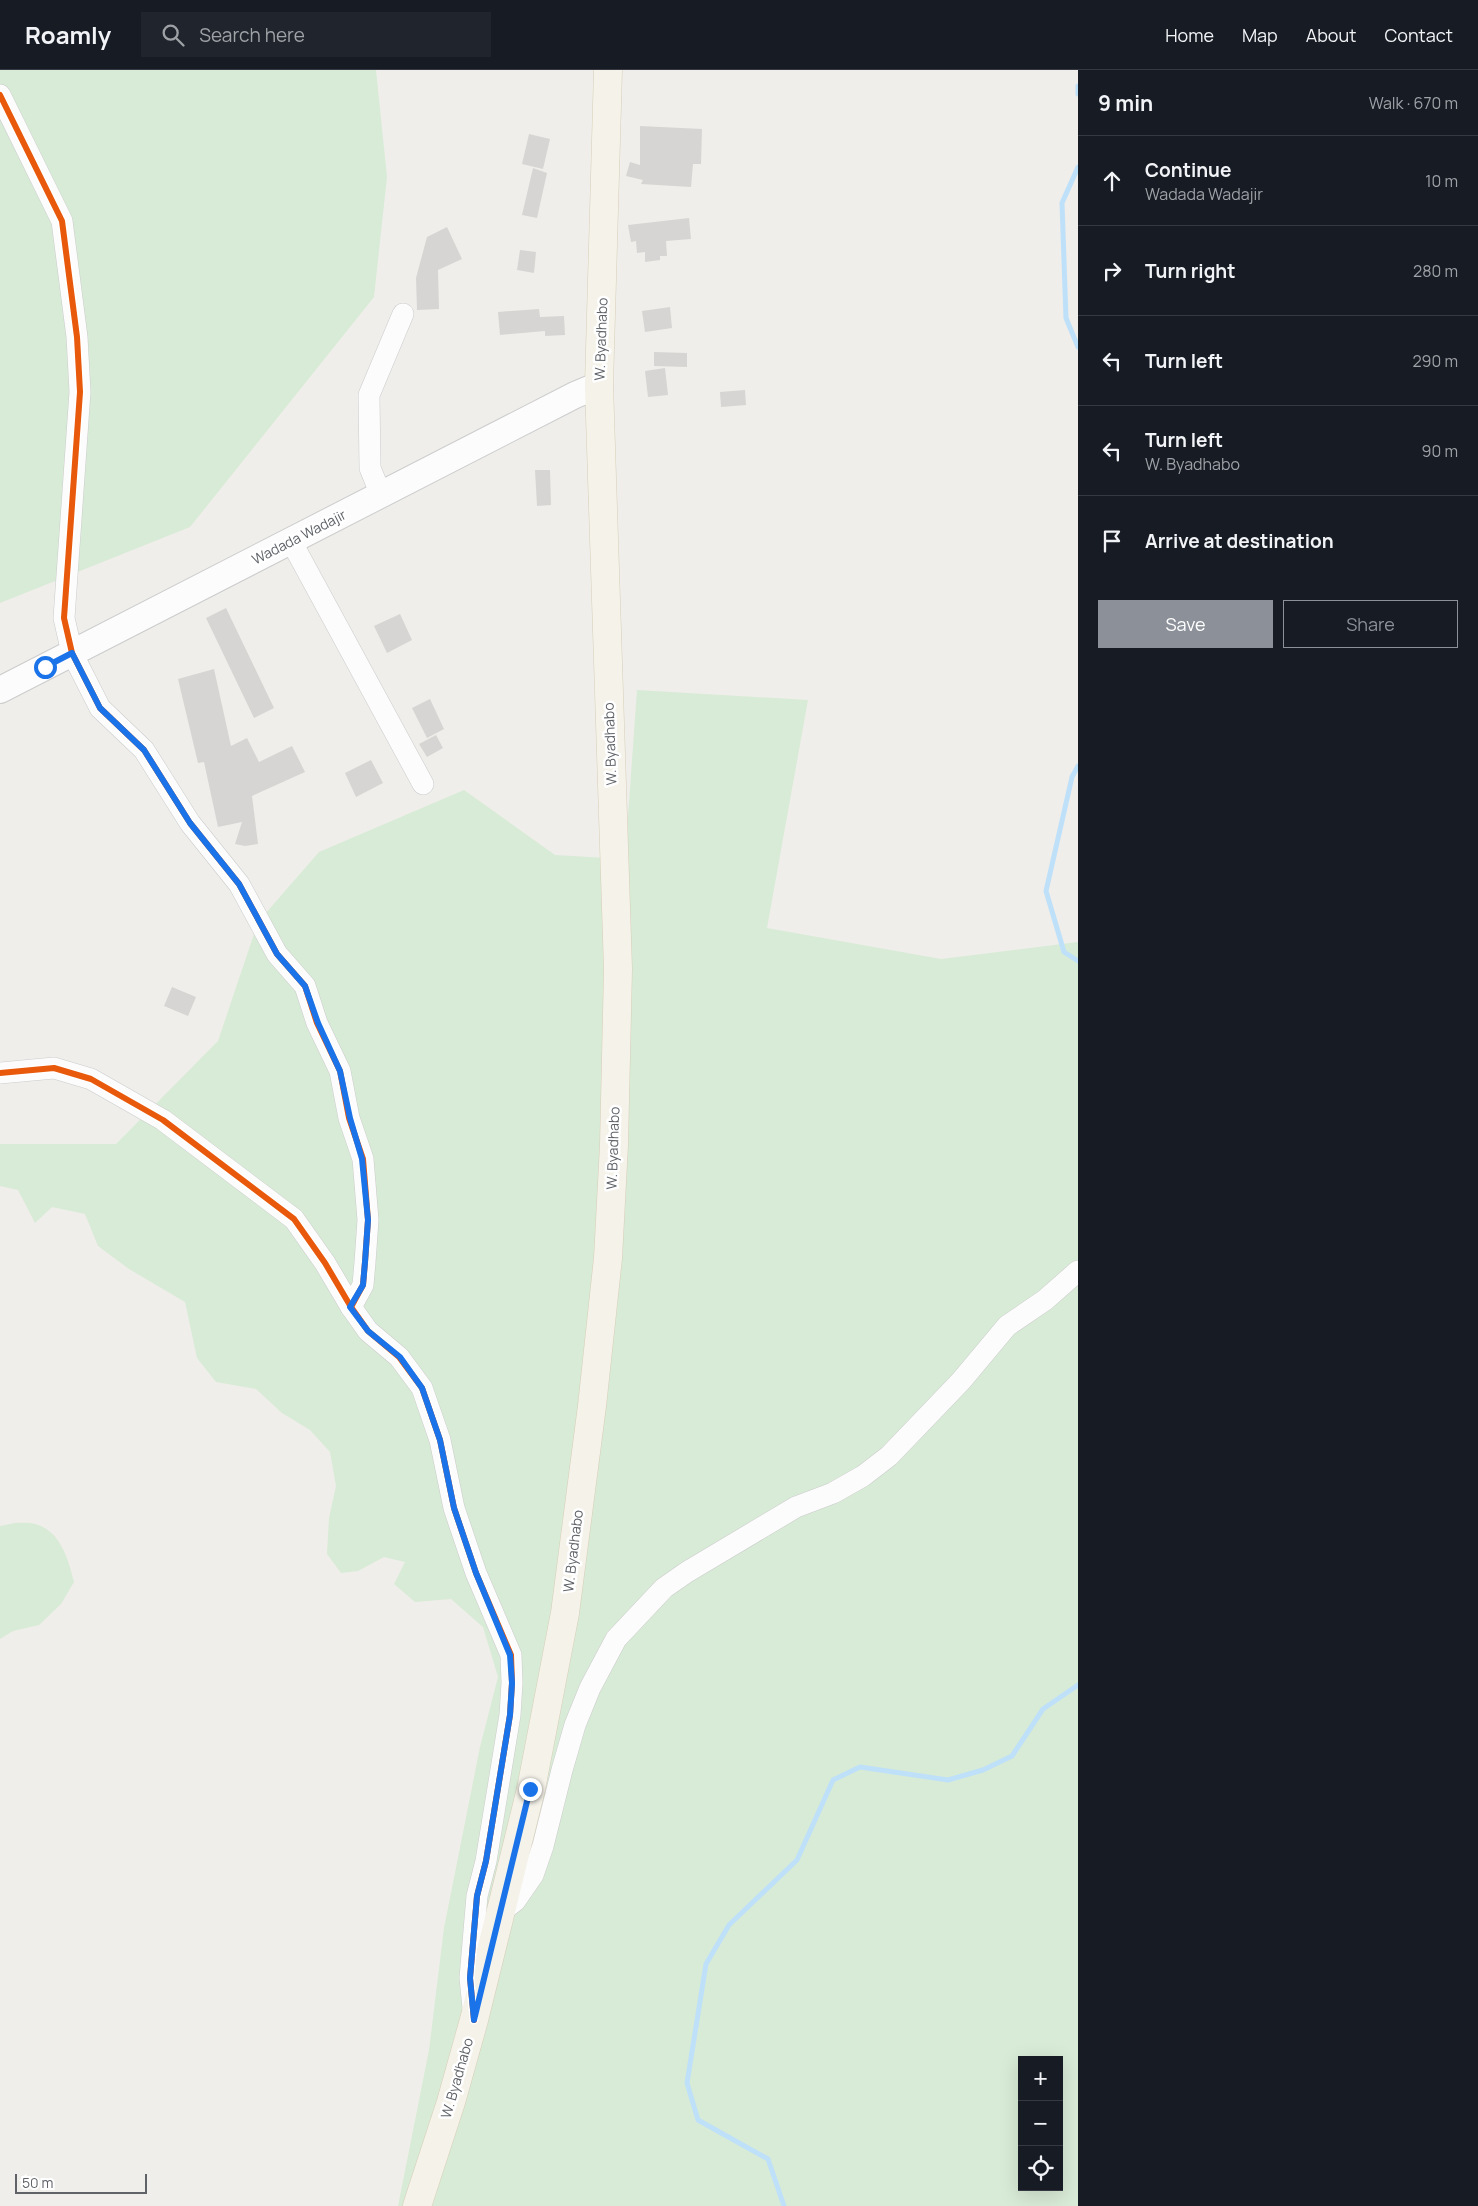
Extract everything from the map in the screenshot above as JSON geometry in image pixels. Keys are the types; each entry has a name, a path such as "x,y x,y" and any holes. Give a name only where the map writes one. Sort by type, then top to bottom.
{"main road":[{"name":"W. Byadhabo","path":"417,2206 474,2020 530,1789 565,1613 592,1406 608,1249 614,1145 618,969 599,385 608,70"}],"street":[{"path":"0,95 62,221 72,297 79,356 80,392 64,618 72,653 100,708 144,750 190,823 239,884 277,954 305,986 318,1023 340,1071 350,1118 362,1159 368,1220 365,1262 363,1285 350,1307"},
{"path":"381,495 370,468 369,395 403,314"},
{"name":"Wadada Wadajir","path":"0,690 599,385"},
{"path":"291,541 423,784"},
{"path":"0,1073 54,1068 91,1079 163,1120 294,1219 325,1262 350,1307 368,1331 400,1357 422,1388 440,1440 454,1508 476,1573 510,1655 512,1683 510,1715 486,1861 477,1896 470,1978 474,2020"},
{"path":"502,1910 515,1902 533,1875 543,1846 575,1726 590,1688 616,1639 664,1588 687,1572 796,1507 833,1493 863,1476 889,1456 961,1381 1007,1326 1052,1294 1078,1271"}],"green space":[{"path":"0,70 376,70 387,177 374,297 190,527 0,603"},
{"path":"637,690 808,700 767,928 941,959 1078,942 1078,2206 398,2206 429,2050 444,1928 480,1747 498,1677 483,1627 451,1599 415,1602 394,1584 405,1562 384,1557 358,1571 341,1573 327,1554 329,1518 336,1486 330,1452 310,1430 282,1413 256,1389 216,1382 197,1358 185,1302 129,1269 98,1246 85,1214 52,1207 35,1223 18,1190 0,1186 0,1144 116,1144 218,1041 258,922 319,852 464,790 555,855 625,859"},
{"path":"15,1523 35,1524 53,1534 63,1549 74,1582 61,1604 39,1625 13,1631 0,1639 0,1526"}],"building":[{"path":"640,126 702,129 701,164 693,164 691,187 641,184 643,180 626,176 630,162 640,165"},
{"path":"529,134 550,139 543,169 522,164"},
{"path":"533,168 547,173 537,218 522,215"},
{"path":"689,218 691,239 666,241 667,256 660,256 660,260 645,262 645,252 637,253 636,241 631,242 628,225"},
{"path":"447,227 462,259 438,270 439,309 417,310 416,278 427,237"},
{"path":"520,250 536,252 534,273 517,270"},
{"path":"670,307 672,328 645,332 642,311"},
{"path":"539,309 540,317 564,316 565,335 545,336 545,331 500,335 498,312"},
{"path":"654,352 687,353 687,367 654,366"},
{"path":"665,368 668,395 648,397 645,371"},
{"path":"745,390 746,405 721,407 720,392"},
{"path":"535,470 550,470 551,505 537,506"},
{"path":"226,608 274,708 254,718 206,618"},
{"path":"400,614 412,640 387,653 374,626"},
{"path":"214,669 231,746 247,738 259,762 292,746 305,772 252,796 258,844 245,846 235,844 242,822 218,827 204,762 198,763 178,679"},
{"path":"430,699 444,729 427,738 412,708"},
{"path":"436,735 443,748 427,757 419,744"},
{"path":"371,760 383,783 356,797 345,773"},
{"path":"172,987 196,997 188,1016 164,1006"}],"waterway":[{"path":"1078,86 1078,94"},
{"path":"1078,167 1062,203 1066,318 1078,347"},
{"path":"1078,766 1072,777 1046,891 1064,952 1078,961"},
{"path":"784,2206 768,2159 698,2120 687,2083 706,1964 729,1925 797,1860 833,1780 860,1767 948,1780 983,1770 1012,1756 1043,1709 1078,1685"}],"cycle path":[{"path":"0,95 62,221 77,337 80,392 64,618 72,653 100,708 144,750 190,823 239,884 277,954 305,986 317,1023 340,1071 349,1118 363,1159 368,1220 365,1262 363,1285 351,1307"},
{"path":"0,1073 54,1068 91,1079 163,1120 294,1219 325,1263 351,1307 368,1331 399,1357 422,1388 440,1440 454,1508 476,1573 511,1655 510,1715 486,1861 477,1896 470,1978 474,2020"}],"route":[{"path":"45,667 72,653 86,685 100,708 144,750 190,823 215,857 239,884 277,954 305,986 318,1023 340,1071 350,1118 362,1159 368,1220 363,1285 350,1307 368,1331 400,1357 422,1388 440,1440 454,1508 476,1573 510,1655 512,1683 510,1715 486,1861 477,1896 470,1978 474,2020 530,1789"}]}
